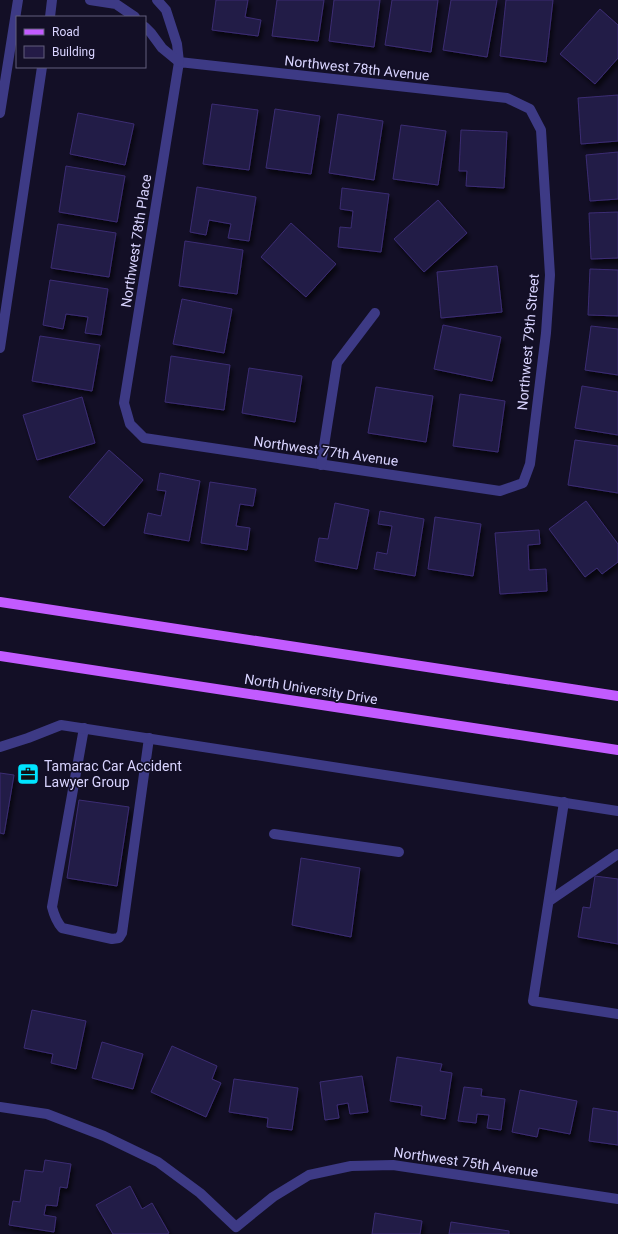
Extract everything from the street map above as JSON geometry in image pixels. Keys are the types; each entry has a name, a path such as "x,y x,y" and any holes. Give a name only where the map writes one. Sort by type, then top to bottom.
{"main road":[{"path":"0,602 618,696"},
{"name":"North University Drive","path":"0,656 618,750"}],"street":[{"path":"0,113 18,0"},
{"path":"50,16 52,0"},
{"path":"90,0 116,4 134,16"},
{"name":"Northwest 78th Place","path":"130,424 124,403 179,62 177,44 166,10 157,0"},
{"path":"146,28 162,48 179,62"},
{"name":"Northwest 78th Avenue","path":"179,62 507,98 530,109"},
{"path":"0,348 42,68"},
{"name":"Northwest 79th Street","path":"523,483 530,464 546,333 550,275 541,130 530,109"},
{"path":"321,464 338,363 374,313"},
{"name":"Northwest 77th Avenue","path":"130,424 144,438 500,491 523,483"},
{"path":"0,747 60,725 618,811"},
{"path":"84,728 52,907 57,923 62,928 112,939 119,938 122,933 149,738"},
{"path":"564,802 533,1001 618,1014"},
{"path":"274,834 399,852"},
{"path":"549,901 618,854"},
{"name":"Northwest 75th Avenue","path":"0,1107 47,1114 104,1136 158,1162 200,1193 234,1230 273,1197 309,1175 351,1166 393,1165 618,1199"}],"building":[{"path":"216,0 248,0 245,17 261,20 258,36 212,30"},
{"path":"277,0 324,0 318,41 272,36"},
{"path":"334,0 380,0 374,47 329,41"},
{"path":"392,0 438,0 431,52 385,45"},
{"path":"451,0 497,0 487,57 443,50"},
{"path":"506,0 553,0 546,62 500,56"},
{"path":"600,9 618,25 618,58 595,84 560,54"},
{"path":"618,95 618,141 581,144 578,98"},
{"path":"212,104 258,110 249,170 203,164"},
{"path":"275,109 320,116 311,174 266,168"},
{"path":"78,113 134,124 125,165 70,154"},
{"path":"338,114 383,121 374,180 329,173"},
{"path":"401,125 446,131 438,185 393,179"},
{"path":"461,130 507,132 504,188 466,186 467,171 459,171"},
{"path":"618,152 618,199 590,201 586,155"},
{"path":"66,166 125,176 117,222 59,212"},
{"path":"197,187 256,197 249,241 228,238 231,224 209,220 206,235 190,232"},
{"path":"342,188 389,194 381,252 338,247 340,227 351,228 353,211 340,209"},
{"path":"438,200 467,233 424,272 394,239"},
{"path":"618,212 618,258 591,259 589,213"},
{"path":"291,223 336,264 306,297 261,257"},
{"path":"58,224 116,233 109,277 51,268"},
{"path":"185,241 243,250 237,294 179,286"},
{"path":"497,266 502,312 441,318 437,272"},
{"path":"590,269 618,270 618,316 588,315"},
{"path":"50,280 108,289 101,335 85,333 88,317 66,314 63,329 43,325"},
{"path":"182,299 232,309 224,353 173,344"},
{"path":"443,325 501,337 492,381 434,369"},
{"path":"591,326 618,329 618,375 585,370"},
{"path":"40,336 100,345 92,391 32,381"},
{"path":"171,356 230,365 224,410 165,402"},
{"path":"249,368 302,376 295,422 242,413"},
{"path":"582,386 618,392 618,435 575,428"},
{"path":"376,387 433,396 426,442 368,433"},
{"path":"460,394 505,401 498,452 453,446"},
{"path":"82,397 95,443 37,460 23,415"},
{"path":"575,440 618,446 618,493 568,485"},
{"path":"109,450 143,480 104,526 69,497"},
{"path":"160,473 200,481 189,541 144,533 148,513 161,516 166,491 157,490"},
{"path":"210,482 256,489 253,506 240,504 236,526 250,528 247,550 201,543"},
{"path":"586,501 618,544 618,562 602,574 597,568 585,577 549,529"},
{"path":"335,503 369,510 357,569 315,561 319,538 328,539"},
{"path":"380,511 424,519 415,576 374,569 377,552 387,554 392,526 378,524"},
{"path":"435,517 481,524 473,576 428,569"},
{"path":"539,530 540,544 528,545 529,570 546,569 547,591 500,594 495,533"},
{"path":"0,773 14,775 4,834 0,833"},
{"path":"79,800 129,807 117,886 67,878"},
{"path":"301,858 360,868 351,937 292,925"},
{"path":"595,876 618,879 618,944 578,937 583,907 590,908"},
{"path":"32,1010 86,1021 76,1069 51,1063 53,1054 24,1048"},
{"path":"102,1042 143,1054 133,1089 92,1078"},
{"path":"172,1046 217,1066 212,1079 221,1083 206,1117 151,1092"},
{"path":"397,1057 442,1064 440,1071 452,1073 445,1119 421,1115 422,1106 390,1101"},
{"path":"362,1076 368,1112 350,1114 348,1103 337,1105 339,1118 325,1120 320,1082"},
{"path":"234,1079 298,1088 292,1130 267,1127 268,1118 229,1112"},
{"path":"464,1087 482,1089 481,1096 505,1099 501,1130 487,1128 489,1115 477,1114 476,1123 458,1121"},
{"path":"520,1090 577,1101 570,1134 539,1128 537,1137 512,1132"},
{"path":"593,1108 618,1112 618,1145 589,1141"},
{"path":"45,1160 71,1164 67,1188 60,1187 57,1206 46,1205 44,1215 56,1217 54,1232 9,1225 13,1201 20,1202 25,1170 43,1172"},
{"path":"130,1186 142,1209 152,1203 169,1233 113,1234 96,1205"},
{"path":"375,1213 422,1221 420,1234 372,1234"},
{"path":"451,1222 509,1231 509,1234 449,1234"}],"place":[{"name":"Tamarac Car Accident Lawyer Group","path":"28,774"}]}
